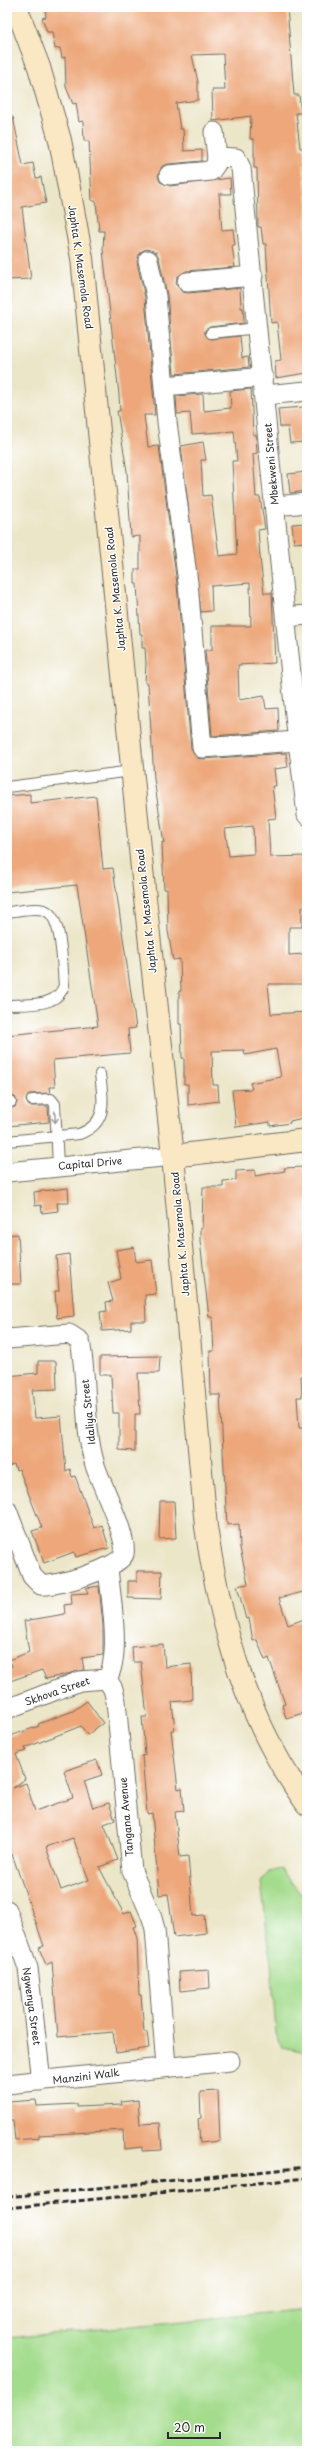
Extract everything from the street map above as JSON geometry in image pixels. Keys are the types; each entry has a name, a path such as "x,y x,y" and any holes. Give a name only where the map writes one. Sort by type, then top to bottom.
{"main road":[{"name":"Japhta K. Masemola Road","path":"16,7 39,67 60,140 82,258 132,771 173,1156 206,1527 216,1592 233,1657 268,1741 307,1804"},
{"path":"173,1156 307,1140"}],"street":[{"path":"169,175 211,171 216,164 217,157 214,132"},
{"name":"Mbekweni Street","path":"217,157 236,158 241,168 286,617 300,730 307,815"},
{"path":"148,260 156,296 167,422 188,583 202,748 300,730"},
{"path":"187,282 253,276"},
{"path":"165,386 264,386 307,391"},
{"path":"275,506 307,503"},
{"path":"286,617 307,615"},
{"name":"Capital Drive","path":"7,1172 173,1156"},
{"name":"Idaliya Street","path":"7,1339 63,1334 76,1337 80,1341 92,1452 122,1537 124,1553 119,1561 108,1567"},
{"path":"7,1510 32,1576 41,1585 60,1584 108,1567 115,1652 112,1670 107,1679"},
{"name":"Skhova Street","path":"7,1709 80,1681 107,1679"},
{"name":"Tangana Avenue","path":"107,1679 113,1690 116,1701 132,1871 152,1918 155,1929 166,2066"},
{"name":"Ngwenya Street","path":"7,1910 28,1968 40,2081"},
{"name":"Manzini Walk","path":"7,2084 166,2066 230,2061"}],"lane":[{"path":"211,332 258,328"},
{"path":"7,787 132,771"},
{"path":"7,912 45,910 52,915 58,925 64,985 62,993 55,999 43,1002 7,1006"},
{"path":"7,1140 56,1137 79,1134 89,1130 97,1123 102,1111 100,1074"},
{"path":"32,1100 53,1100 58,1166"}],"green space":[{"path":"281,1869 307,1902 307,2055 301,2051 282,2047 276,2033 271,1963 261,1882 269,1872"},
{"path":"307,2309 307,2451 7,2451 7,2338"}],"building":[{"path":"45,7 75,7 76,11 114,9 114,7 287,7 294,95 299,95 301,113 296,113 300,148 304,148 306,165 303,165 307,202 307,373 276,378 275,361 281,360 277,322 271,323 266,244 263,244 261,227 258,227 257,168 254,168 254,139 250,139 251,116 213,121 212,90 225,90 223,54 192,55 198,82 198,100 176,103 180,129 183,129 184,151 202,150 202,161 168,164 162,166 158,176 160,182 170,186 230,178 231,194 219,194 222,230 233,229 235,245 232,245 235,267 186,271 177,277 176,283 182,292 188,293 240,288 241,308 243,308 244,323 210,327 205,330 205,334 211,339 240,336 242,358 248,357 249,367 174,374 167,295 159,258 156,252 146,249 140,252 137,262 145,298 155,415 144,415 148,447 159,446 177,584 191,749 197,758 203,759 286,753 288,767 274,769 276,786 272,786 276,818 268,819 270,857 307,856 306,907 302,907 302,927 289,927 289,955 304,954 307,984 268,984 271,1014 307,1012 307,1117 290,1121 290,1123 270,1126 270,1122 236,1127 232,1090 252,1089 250,1083 281,1077 276,1049 245,1055 244,1050 212,1051 213,1085 218,1085 219,1101 188,1105 188,1084 184,1084 184,1058 182,1058 181,1024 179,1024 179,991 181,991 180,959 173,960 168,931 167,889 164,889 162,842 164,843 154,779 148,683 145,683 145,648 142,648 137,584 135,584 135,569 140,569 140,536 131,537 127,471 117,411 120,411 119,395 103,250 104,231 99,231 96,201 92,201 89,141 84,141 83,121 79,122 76,103 73,104 66,87 65,57 62,58 60,48 55,49 52,32 47,32 42,18 46,17","holes":["253,826 254,854 229,856 225,829"]},
{"path":"13,117 23,165 33,163 36,178 41,177 46,203 22,207 31,279 7,280 7,261 10,261 7,240 7,118"},
{"path":"251,389 253,435 256,434 257,453 253,454 256,497 260,497 265,529 258,530 260,557 264,593 272,593 275,663 238,665 239,700 264,696 266,709 278,708 279,731 212,736 205,650 212,650 212,626 251,626 250,583 211,586 212,611 201,612 181,446 203,442 206,460 201,460 203,496 211,495 219,556 237,554 232,461 237,461 234,431 192,434 190,413 177,414 176,396 203,394 204,411 231,408 230,391"},
{"path":"304,407 307,442 290,443 288,427 280,427 278,409"},
{"path":"307,472 307,491 290,493 288,474"},
{"path":"307,523 307,542 294,543 292,524"},
{"path":"30,794 30,803 96,796 103,869 113,868 136,1028 128,1029 130,1053 53,1060 55,1087 49,1087 50,1093 29,1094 26,1100 29,1106 48,1106 49,1122 7,1126 7,1108 15,1107 17,1102 15,1097 7,1096 7,1035 98,1026 77,885 7,892 7,796"},
{"path":"304,1167 303,1172 307,1172 307,1345 305,1345 305,1376 301,1376 302,1397 297,1397 299,1428 307,1428 307,1591 279,1598 288,1625 307,1618 307,1712 286,1718 282,1705 285,1704 269,1658 265,1660 257,1640 253,1641 249,1618 246,1619 237,1586 248,1584 240,1548 239,1524 227,1525 220,1395 211,1395 210,1351 214,1351 212,1317 209,1317 200,1241 200,1228 202,1228 203,1187 223,1187 223,1181 236,1180 236,1171 255,1170 255,1176 285,1171 284,1168"},
{"path":"68,1188 69,1203 57,1203 58,1211 42,1213 41,1205 35,1206 34,1192"},
{"path":"18,1234 21,1284 7,1284 7,1235"},
{"path":"134,1247 136,1262 152,1260 156,1294 145,1295 146,1321 131,1321 131,1329 102,1331 100,1312 107,1311 106,1302 113,1301 108,1283 121,1279 116,1250"},
{"path":"69,1254 74,1316 57,1318 55,1291 59,1291 56,1256"},
{"path":"160,1356 159,1373 138,1373 140,1414 135,1414 135,1451 119,1450 119,1413 113,1413 111,1375 100,1375 100,1357"},
{"path":"38,1361 56,1361 57,1389 32,1390 35,1418 61,1416 66,1471 70,1469 72,1477 75,1476 94,1528 102,1525 109,1548 76,1557 74,1552 44,1563 32,1531 42,1528 19,1469 16,1470 14,1464 7,1467 7,1376 38,1373"},
{"path":"160,1501 174,1501 176,1538 159,1539"},
{"path":"137,1571 162,1571 161,1599 128,1598 128,1581 137,1581"},
{"path":"99,1586 103,1626 103,1655 82,1658 84,1670 46,1679 42,1670 7,1682 7,1668 12,1666 9,1660 29,1652 24,1621 65,1614 64,1605 72,1604 71,1594 88,1593 86,1588"},
{"path":"163,1644 165,1667 191,1664 192,1700 172,1702 175,1730 171,1730 178,1789 182,1788 184,1811 175,1812 180,1857 188,1856 193,1916 204,1915 206,1933 174,1937 168,1894 159,1895 152,1813 147,1814 142,1756 145,1755 142,1717 147,1717 141,1662 133,1662 132,1647"},
{"path":"87,1701 103,1723 87,1735 81,1726 25,1748 26,1751 16,1754 25,1779 13,1788 26,1783 35,1811 73,1798 64,1771 97,1760 102,1775 84,1781 93,1808 109,1803 115,1820 104,1824 118,1860 99,1867 124,1914 131,1911 137,1926 133,1927 137,1938 139,1995 141,1995 144,2032 147,2032 149,2048 116,2053 113,2032 58,2037 52,1962 46,1965 39,1948 44,1946 12,1854 7,1856 7,1734 10,1736 39,1726 38,1724 73,1711","holes":["73,1838 89,1880 61,1890 46,1847"]},
{"path":"209,1970 210,1988 180,1991 179,1972"},
{"path":"218,2091 220,2141 200,2143 198,2119 201,2118 200,2092"},
{"path":"36,2100 37,2106 77,2104 77,2107 122,2105 121,2102 138,2100 140,2124 160,2123 162,2150 142,2151 142,2147 124,2149 123,2130 39,2135 39,2138 15,2140 13,2121 10,2121 8,2102"}],"railway":[{"path":"7,2197 307,2167"},
{"path":"7,2208 307,2178"}]}
